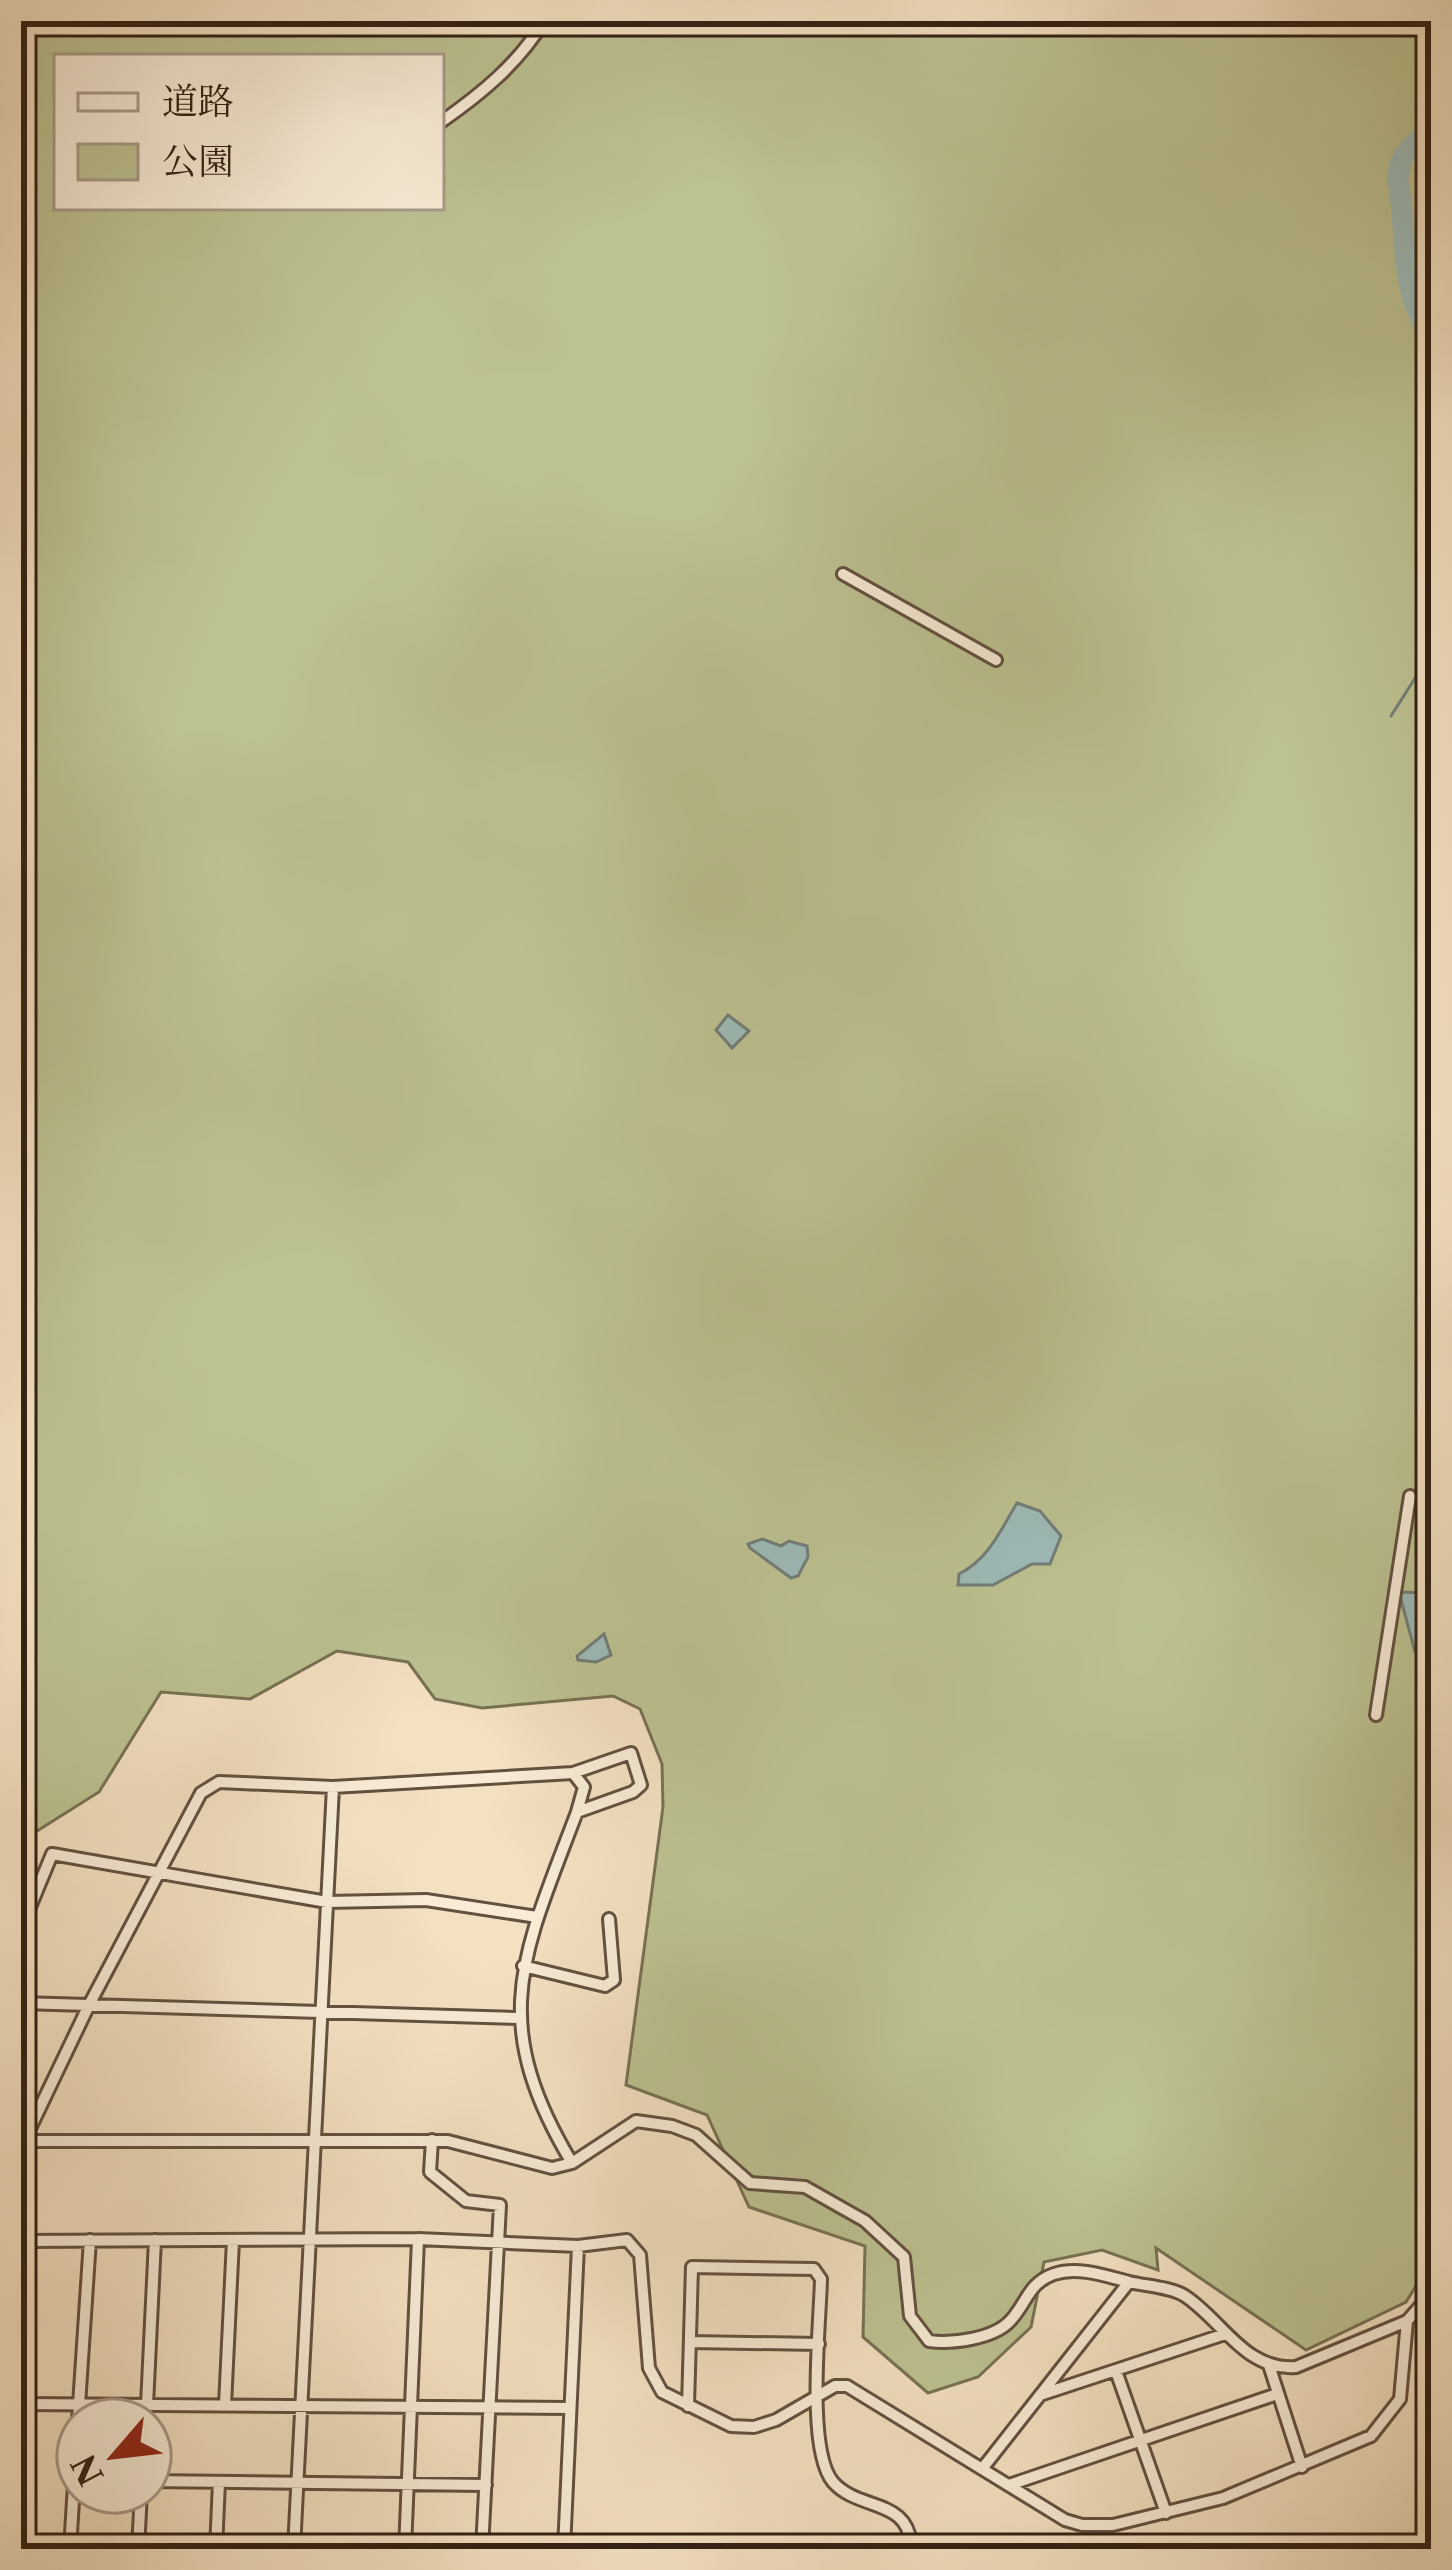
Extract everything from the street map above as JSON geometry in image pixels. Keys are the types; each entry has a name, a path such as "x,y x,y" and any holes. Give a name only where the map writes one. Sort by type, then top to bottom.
{"street":[{"path":"444,120 502,74 544,21"},
{"path":"843,574 996,660"},
{"path":"1376,1715 1410,1496"},
{"path":"21,2189 22,2141 201,1793 218,1782 333,1787 573,1773 631,1753 641,1785 577,1812"},
{"path":"572,2163 545,2118 532,2083 519,2018 523,1966 584,1787 573,1773"},
{"path":"294,2549 333,1787"},
{"path":"21,1929 52,1854 327,1902 426,1900 537,1917"},
{"path":"523,1966 605,1986 614,1980 609,1919"},
{"path":"21,2003 519,2018"},
{"path":"22,2141 448,2140 552,2168 572,2163 636,2120 672,2126 696,2135 750,2183 805,2187 865,2221 904,2257 910,2316 929,2341 971,2338 999,2329 1010,2321 1030,2287 1067,2271 1183,2294 1225,2334 1269,2365 1296,2367 1407,2321 1431,2294"},
{"path":"432,2140 430,2172 466,2201 500,2205 482,2549"},
{"path":"405,2549 418,2239"},
{"path":"21,2241 418,2239 578,2246 627,2240 640,2254 649,2368 662,2392 731,2426 754,2427 776,2420 835,2386 848,2386 1065,2520 1082,2525 1114,2525 1223,2498 1371,2436 1400,2399 1407,2321"},
{"path":"80,2396 90,2240"},
{"path":"147,2396 155,2240"},
{"path":"225,2405 233,2240"},
{"path":"564,2549 578,2246"},
{"path":"688,2407 692,2266 814,2269 821,2279 819,2447 831,2480 854,2498 897,2513 908,2525 910,2549"},
{"path":"982,2469 1129,2282"},
{"path":"1040,2395 1225,2334"},
{"path":"689,2342 819,2344"},
{"path":"1269,2365 1302,2467"},
{"path":"1116,2371 1166,2513"},
{"path":"1009,2486 1277,2394"},
{"path":"21,2404 54,2404"},
{"path":"174,2405 570,2408"},
{"path":"174,2481 485,2485"},
{"path":"216,2549 219,2482"},
{"path":"70,2549 73,2516"},
{"path":"138,2549 140,2516"}],"green space":[{"path":"21,21 1431,21 1431,2262 1406,2302 1306,2350 1156,2248 1158,2270 1102,2250 1044,2262 1031,2327 978,2377 928,2393 863,2337 865,2246 749,2207 707,2115 626,2085 663,1807 662,1764 640,1709 613,1696 482,1708 435,1699 408,1662 337,1651 250,1699 161,1692 99,1792 21,1841"}],"water":[{"path":"728,1015 749,1031 732,1048 716,1030"},
{"path":"1017,1503 1040,1511 1061,1536 1050,1564 1032,1564 993,1585 958,1585 959,1574 986,1552"},
{"path":"762,1539 781,1546 789,1541 807,1546 808,1557 798,1576 791,1578 750,1548 748,1544"},
{"path":"1399,1592 1431,1593 1431,1654 1415,1652"},
{"path":"604,1634 611,1655 596,1662 578,1660 577,1656"}],"waterway":[{"path":"1431,130 1405,154 1398,179 1410,288 1431,340"},
{"path":"1391,716 1431,653"}]}
